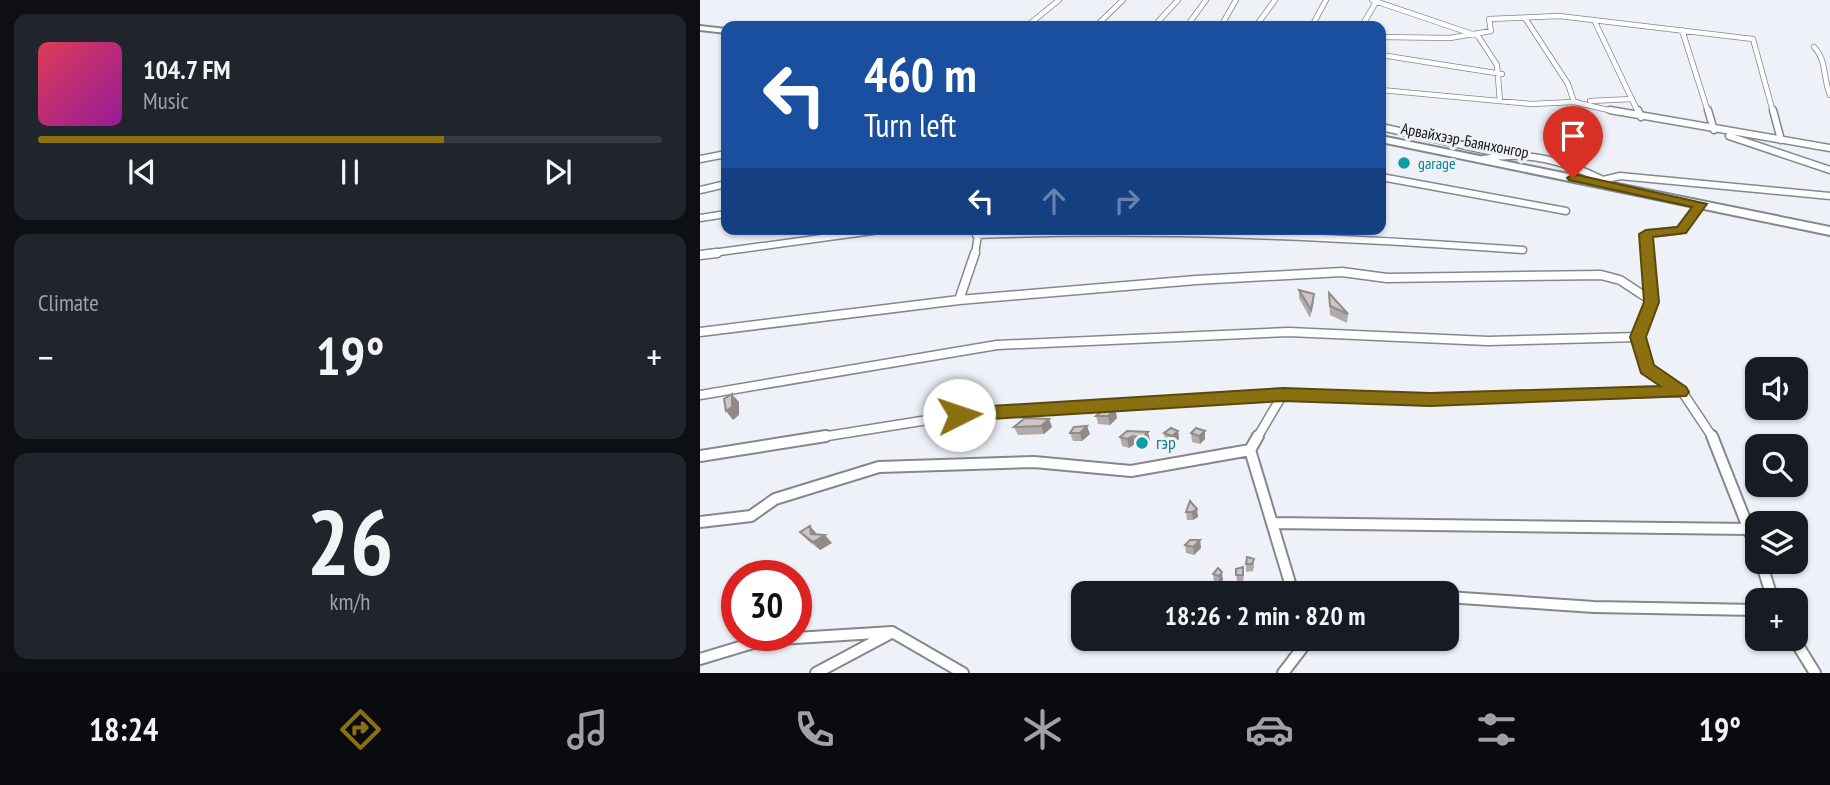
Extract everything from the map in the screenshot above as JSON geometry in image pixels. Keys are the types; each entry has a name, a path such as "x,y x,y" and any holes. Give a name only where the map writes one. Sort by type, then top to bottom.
{"highway":[{"path":"700,28 721,30"},
{"name":"Арвайхээр-Баянхонгор","path":"1386,140 1599,181 1830,231"}],"street":[{"path":"1033,21 1059,0"},
{"path":"1101,21 1123,0"},
{"path":"1159,21 1178,0"},
{"path":"1191,21 1206,0"},
{"path":"1224,21 1236,0"},
{"path":"1260,21 1275,0"},
{"path":"1315,21 1326,0"},
{"path":"1364,21 1374,1 1478,36 1487,43 1502,74 1500,100"},
{"path":"1386,37 1447,39 1478,36 1491,32 1489,19 1559,16 1753,39 1782,140"},
{"path":"1525,18 1568,84 1574,102"},
{"path":"1595,22 1640,117"},
{"path":"1682,30 1712,129"},
{"path":"1814,47 1822,55 1825,83 1830,95"},
{"path":"1386,56 1502,74"},
{"path":"1386,90 1531,104 1632,99"},
{"path":"1574,102 1640,117 1830,148"},
{"path":"1386,128 1503,154"},
{"path":"1712,129 1830,170"},
{"path":"1484,159 1516,153 1573,164 1599,181 1635,177 1830,196"},
{"path":"700,159 721,155"},
{"path":"1386,178 1566,211"},
{"path":"700,190 721,185"},
{"path":"1700,204 1681,230 1646,234 1652,302 1638,337 1647,368 1680,392 1716,441 1745,516"},
{"path":"700,218 721,215"},
{"path":"700,255 844,235"},
{"path":"959,300 965,278 973,266 978,235"},
{"path":"1323,235 1523,250"},
{"path":"700,332 959,300 1196,280 1342,272 1387,278 1601,275 1620,280 1652,302"},
{"path":"700,395 997,345 1289,332 1488,341 1638,337"},
{"path":"700,456 959,415 1283,394 1430,400 1680,392"},
{"path":"1283,394 1250,450 1289,581"},
{"path":"700,522 751,516 786,495 879,467 1034,462 1080,464 1131,471 1250,450"},
{"path":"1274,523 1745,529"},
{"path":"1459,598 1594,607 1745,610"},
{"path":"816,673 892,632"},
{"path":"700,660 763,640 892,632 963,673"},
{"path":"1283,673 1300,651"},
{"path":"1801,651 1815,673"}],"building":[{"path":"1299,290 1314,294 1311,310"},
{"path":"1329,293 1348,314 1330,306"},
{"path":"732,394 732,407 726,411 724,399"},
{"path":"1104,409 1115,409 1108,416 1096,416"},
{"path":"1025,418 1049,419 1041,426 1014,427"},
{"path":"1087,426 1080,433 1070,433 1074,427"},
{"path":"1171,428 1178,431 1172,436 1164,433"},
{"path":"1196,428 1205,431 1199,436 1191,433"},
{"path":"1127,431 1148,432 1142,438 1120,437"},
{"path":"1190,501 1197,509 1186,512"},
{"path":"810,526 811,534 825,535 813,542 800,532"},
{"path":"1190,540 1200,540 1193,547 1185,545"},
{"path":"1247,557 1254,559 1252,564 1246,564"},
{"path":"1243,567 1243,575 1236,575 1236,569"},
{"path":"1218,568 1222,572 1219,576 1213,574"}],"place":[{"name":"garage","path":"1404,163"},
{"name":"гэр","path":"1142,443"}],"route":[{"path":"959,415 1283,394 1430,400 1680,392 1647,368 1638,337 1652,302 1646,234 1681,230 1700,204 1573,178"}]}
